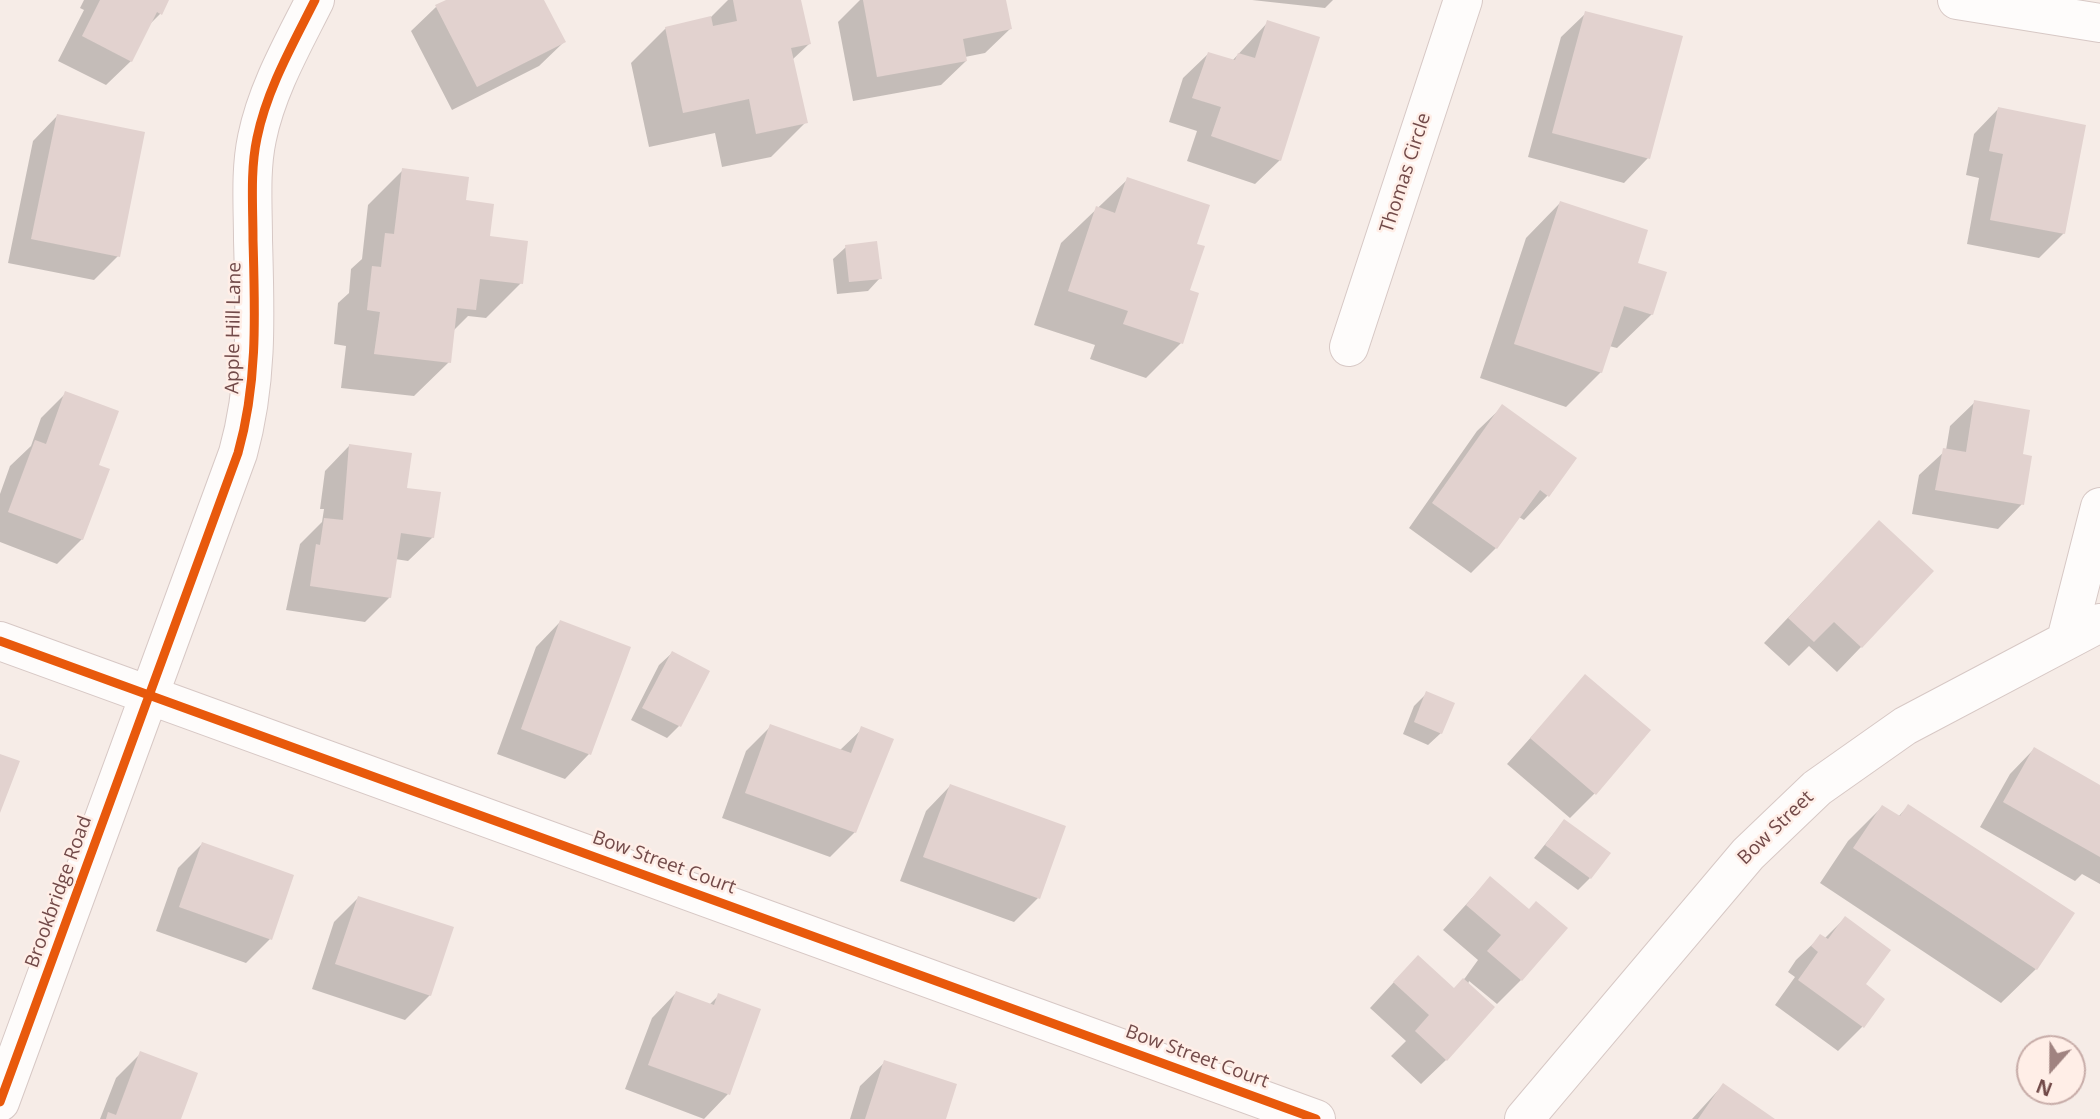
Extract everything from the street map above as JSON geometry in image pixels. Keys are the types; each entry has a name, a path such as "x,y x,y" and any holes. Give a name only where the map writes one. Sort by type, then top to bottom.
{"street":[{"name":"Apple Hill Lane","path":"151,694 227,487 247,422 255,352 253,197 257,139 275,79 315,0"},
{"name":"Thomas Circle","path":"1349,346 1463,0"},
{"path":"1957,0 2100,23"},
{"path":"2066,640 2100,507"},
{"name":"Bow Street","path":"1524,1119 1748,854 1817,788 1905,726 2100,623"},
{"name":"Bow Street Court","path":"0,641 1316,1119"},
{"name":"Brookbridge Road","path":"0,1102 151,694"}],"building":[{"path":"100,0 169,0 162,15 157,12 132,62 82,36"},
{"path":"446,0 544,0 566,42 477,87 435,5"},
{"path":"733,0 801,0 811,44 791,48 808,123 756,134 749,99 683,113 665,27 711,16 713,26 737,21"},
{"path":"863,0 1006,0 1012,29 963,39 967,61 877,77"},
{"path":"1585,11 1683,36 1650,159 1552,133"},
{"path":"1267,20 1320,37 1281,161 1211,136 1221,107 1192,98 1208,52 1235,60 1238,53 1255,58"},
{"path":"1998,107 2086,125 2065,234 1990,220 2003,154 1989,151"},
{"path":"57,114 145,132 120,257 31,239"},
{"path":"402,168 469,177 466,200 494,204 490,236 528,241 523,284 480,279 476,310 457,308 451,363 374,354 380,312 367,310 372,266 381,267 385,233 394,234"},
{"path":"1127,177 1210,205 1197,244 1205,246 1190,290 1199,293 1183,344 1123,324 1128,311 1068,291 1096,206 1115,213"},
{"path":"1560,201 1648,230 1638,263 1667,272 1653,315 1624,306 1602,373 1514,344"},
{"path":"877,241 882,279 849,282 845,245"},
{"path":"65,391 119,411 99,465 110,469 83,540 8,512 35,440 46,444"},
{"path":"1974,400 2030,410 2023,454 2032,456 2024,505 1935,490 1943,448 1966,452"},
{"path":"1502,404 1577,458 1549,497 1540,490 1497,549 1432,503"},
{"path":"349,444 412,453 407,488 441,492 434,538 401,533 391,598 310,586 316,544 320,545 324,518 343,520"},
{"path":"1879,520 1934,571 1862,648 1834,622 1814,642 1788,618"},
{"path":"560,620 631,647 591,755 521,729"},
{"path":"672,651 710,671 681,727 642,708"},
{"path":"1585,674 1651,730 1596,795 1530,738"},
{"path":"1426,691 1455,703 1442,734 1414,722"},
{"path":"770,724 851,753 861,726 894,739 856,833 745,793"},
{"path":"2034,747 2100,785 2100,857 2003,802"},
{"path":"0,754 20,761 0,813"},
{"path":"950,784 1066,826 1040,899 923,857"},
{"path":"1908,804 2075,913 2037,970 1853,848 1882,805 1900,816"},
{"path":"1564,819 1611,853 1591,879 1545,845"},
{"path":"202,842 294,875 272,940 179,907"},
{"path":"1490,876 1529,909 1536,901 1568,928 1522,981 1487,951 1501,935 1466,905"},
{"path":"358,896 454,927 431,996 335,964"},
{"path":"1845,916 1891,950 1866,984 1885,999 1864,1028 1798,980 1818,952 1811,946 1820,934 1828,939"},
{"path":"1418,955 1454,988 1463,978 1495,1007 1447,1061 1415,1031 1429,1015 1393,982"},
{"path":"676,991 714,1005 718,993 761,1009 730,1095 648,1065"},
{"path":"140,1051 198,1073 181,1119 106,1119 108,1112 116,1115"},
{"path":"884,1060 957,1084 946,1119 865,1119"},
{"path":"1723,1083 1775,1119 1698,1119"}],"cycle path":[{"path":"0,1102 238,453 249,400 254,347 252,189 255,150 261,120 274,84 315,0"},
{"path":"0,641 1316,1119"}]}
